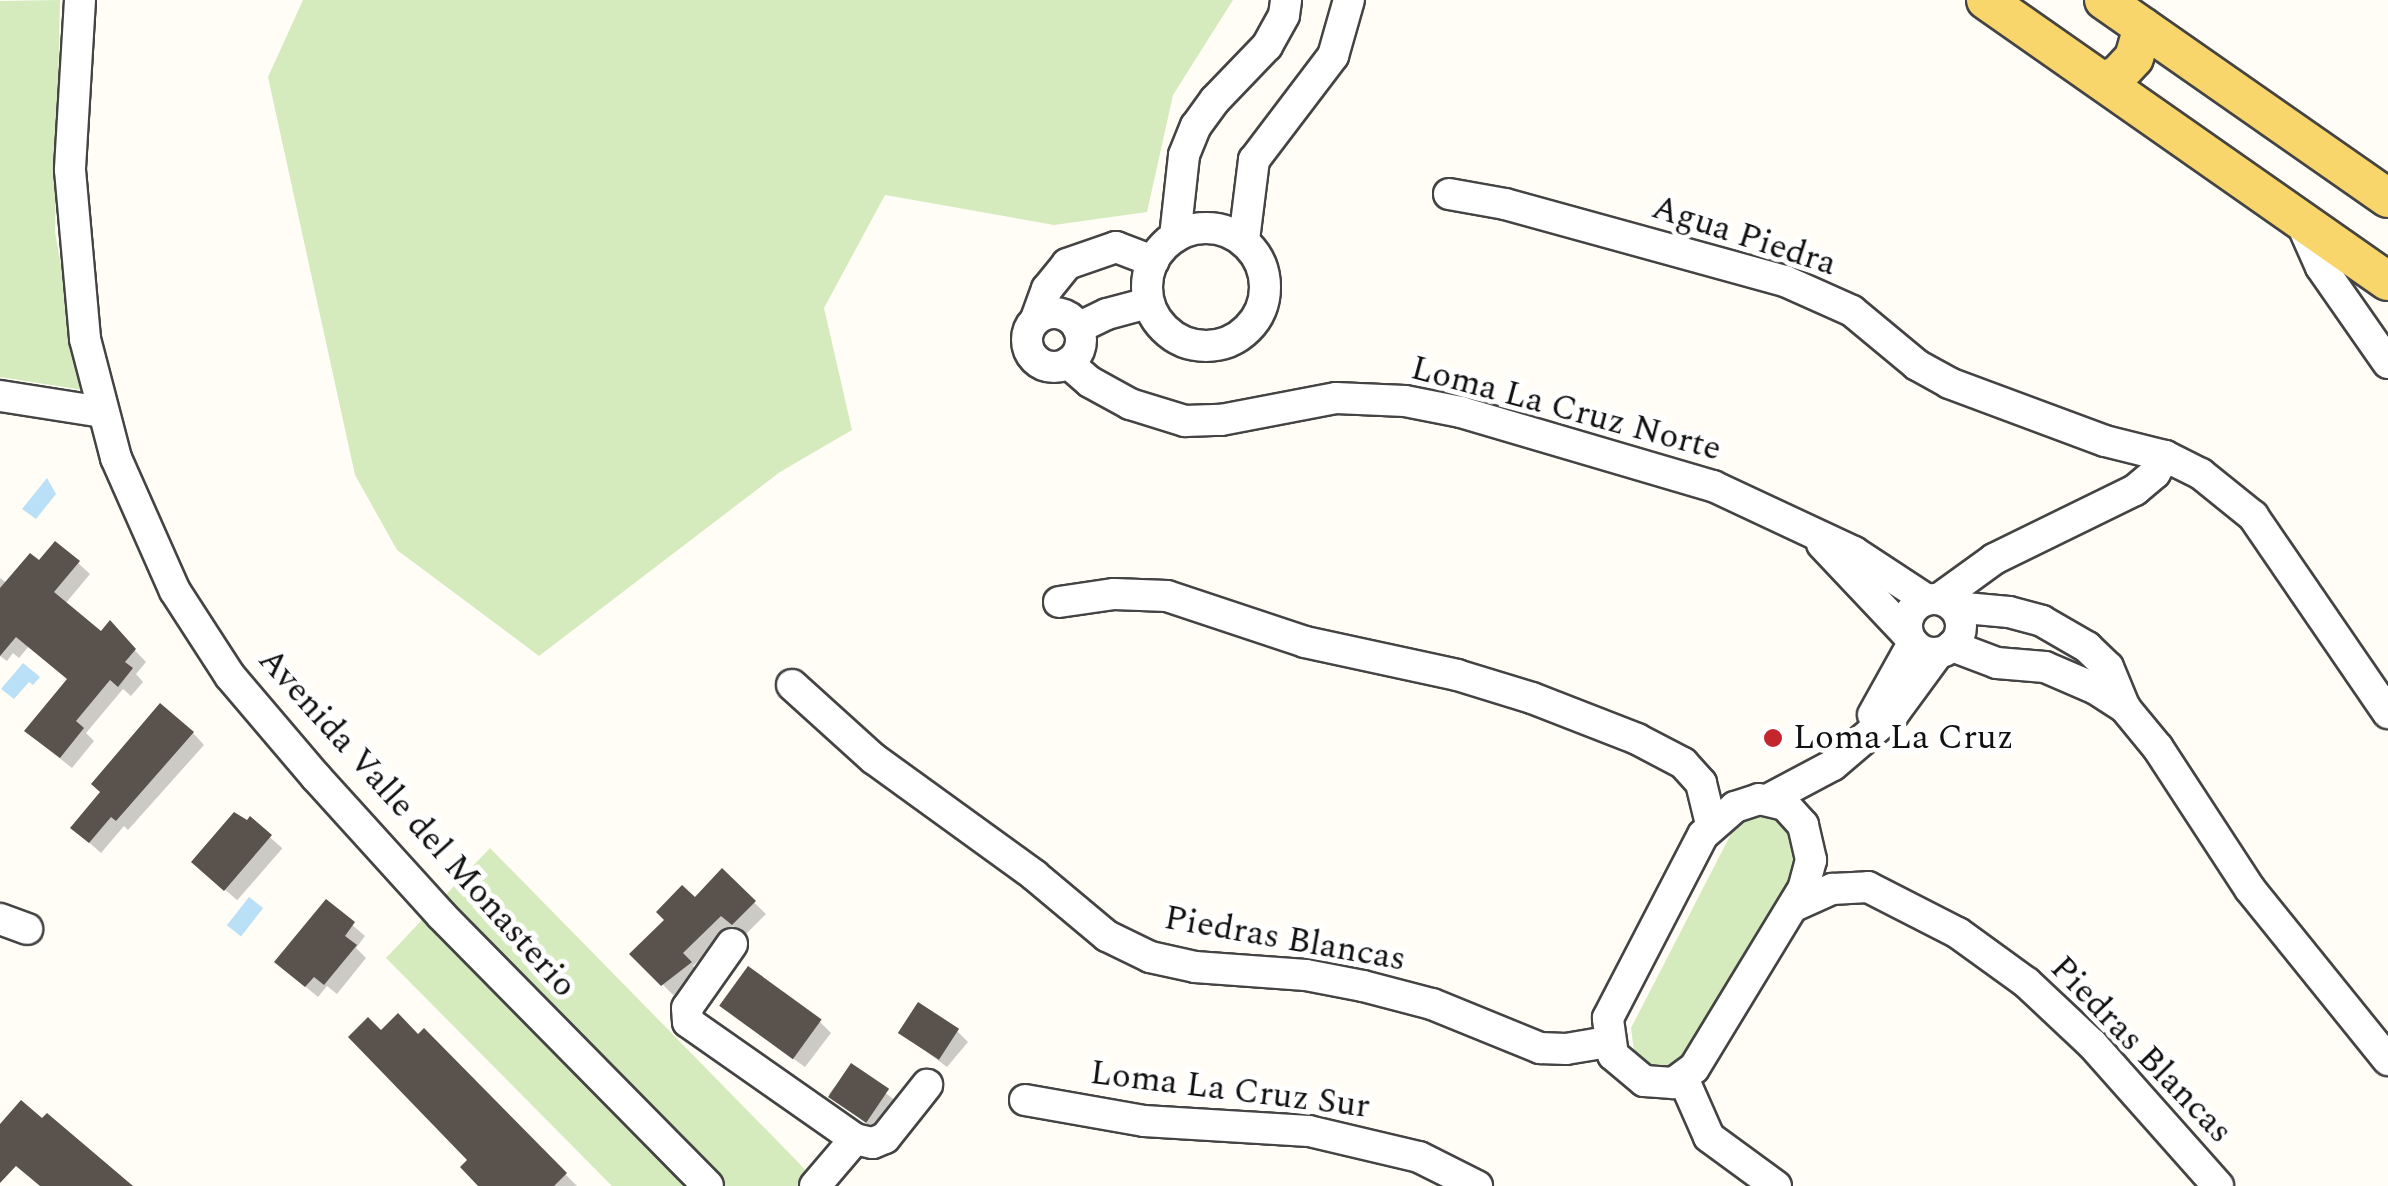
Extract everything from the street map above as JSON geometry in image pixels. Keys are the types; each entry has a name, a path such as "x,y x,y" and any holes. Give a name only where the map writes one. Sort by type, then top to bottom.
{"main road":[{"path":"1986,0 2388,281"},
{"path":"2104,0 2388,198"},
{"path":"2103,81 2118,75 2134,58 2144,27"}],"street":[{"name":"Avenida Valle del Monasterio","path":"80,0 71,102 73,237 86,339 102,412 153,548 230,676 441,915 708,1186"},
{"path":"1175,237 1184,156 1196,126 1215,100 1267,46 1284,15 1286,0"},
{"path":"1244,240 1254,160 1333,56 1349,0"},
{"name":"Agua Piedra","path":"1449,194 1506,204 1784,282 1852,311 1918,365 1949,383 2105,441 2165,456 2201,474 2252,516 2388,713"},
{"path":"2300,220 2321,267 2388,363"},
{"path":"1206,228 1244,240 1264,270 1266,291 1258,318 1244,334 1219,346 1190,346 1161,327 1148,302 1146,282 1153,261 1175,237 1206,228"},
{"path":"1036,320 1056,313 1078,328 1080,342 1068,362 1048,366 1033,356 1027,340 1046,289 1066,264 1116,247 1153,261"},
{"path":"1078,328 1148,302"},
{"name":"Loma La Cruz Norte","path":"1068,362 1090,382 1130,404 1186,421 1221,420 1336,398 1405,400 1447,408 1675,472 1740,497 1879,566 1940,602 2009,612 2066,632 2108,667 2125,708"},
{"path":"0,396 102,412"},
{"path":"1928,644 1908,617 1940,602 1994,559 2135,490 2155,474 2165,456"},
{"name":"Loma La Cruz Norte","path":"1813,535 1928,644 1997,663 2046,667 2096,688 2125,708 2158,748 2250,889 2388,1060"},
{"path":"1059,602 1114,594 1167,596 1304,642 1457,675 1532,698 1637,739 1764,799 1786,805 1807,835"},
{"path":"1833,765 1807,835 1808,875 1794,906 1702,1059 1683,1078 1660,1085 1644,1081 1622,1066 1608,1042 1608,1018 1711,824 1734,806 1764,799 1833,765 1862,738 1928,644 1961,632 1940,602"},
{"name":"Piedras Blancas","path":"792,684 874,760 1034,875 1107,936 1150,957 1195,967 1306,976 1380,990 1459,1014 1540,1048 1566,1050 1608,1042"},
{"path":"1683,763 1701,783 1711,824"},
{"name":"Piedras Blancas","path":"1807,835 1868,887 1958,933 2027,983 2102,1054 2218,1186"},
{"path":"1794,906 1832,889 1868,887"},
{"path":"732,944 687,1008 688,1022 855,1139 873,1142 885,1138 927,1084"},
{"path":"1683,1078 1709,1136 1776,1186"},
{"name":"Loma La Cruz Sur","path":"1025,1100 1144,1121 1309,1131 1419,1157 1477,1186"},
{"path":"815,1186 855,1139"}],"green space":[{"path":"60,0 55,232 83,390 0,377 0,1"},
{"path":"303,0 1233,0 1173,95 1147,212 1054,225 885,195 824,308 852,430 780,472 539,656 397,550 355,475 268,77"},
{"path":"1761,816 1779,821 1794,834 1801,854 1797,881 1678,1068 1655,1068 1634,1051 1631,1028 1732,832 1749,819"},
{"path":"490,848 820,1186 612,1186 386,958"}],"water":[{"path":"47,478 56,494 36,519 22,509"},
{"path":"23,663 40,677 33,685 29,682 14,699 1,689"},
{"path":"249,897 263,908 241,936 227,925"}],"building":[{"path":"55,541 80,561 54,592 101,631 110,620 136,649 125,662 133,668 118,687 110,680 76,721 84,728 60,758 24,731 67,679 16,637 0,656 0,588 30,553 39,560"},
{"path":"160,703 194,732 116,821 111,817 89,843 70,828 100,792 91,784"},
{"path":"234,812 247,820 250,816 272,835 224,891 191,862"},
{"path":"722,868 756,901 732,925 721,916 683,953 692,962 661,986 629,954 664,920 656,912 682,885 695,897"},
{"path":"326,899 355,922 345,936 357,945 324,985 314,977 305,987 274,962"},
{"path":"748,966 822,1019 793,1059 719,1006"},
{"path":"918,1002 959,1029 939,1060 898,1033"},
{"path":"398,1013 418,1034 424,1028 567,1173 554,1186 478,1186 460,1167 467,1160 348,1037 368,1017 381,1030"},
{"path":"851,1063 889,1089 866,1123 828,1097"},
{"path":"21,1100 42,1118 47,1113 133,1186 40,1186 16,1166 0,1183 0,1124"}],"place":[{"name":"Loma La Cruz","path":"1773,738"}]}
